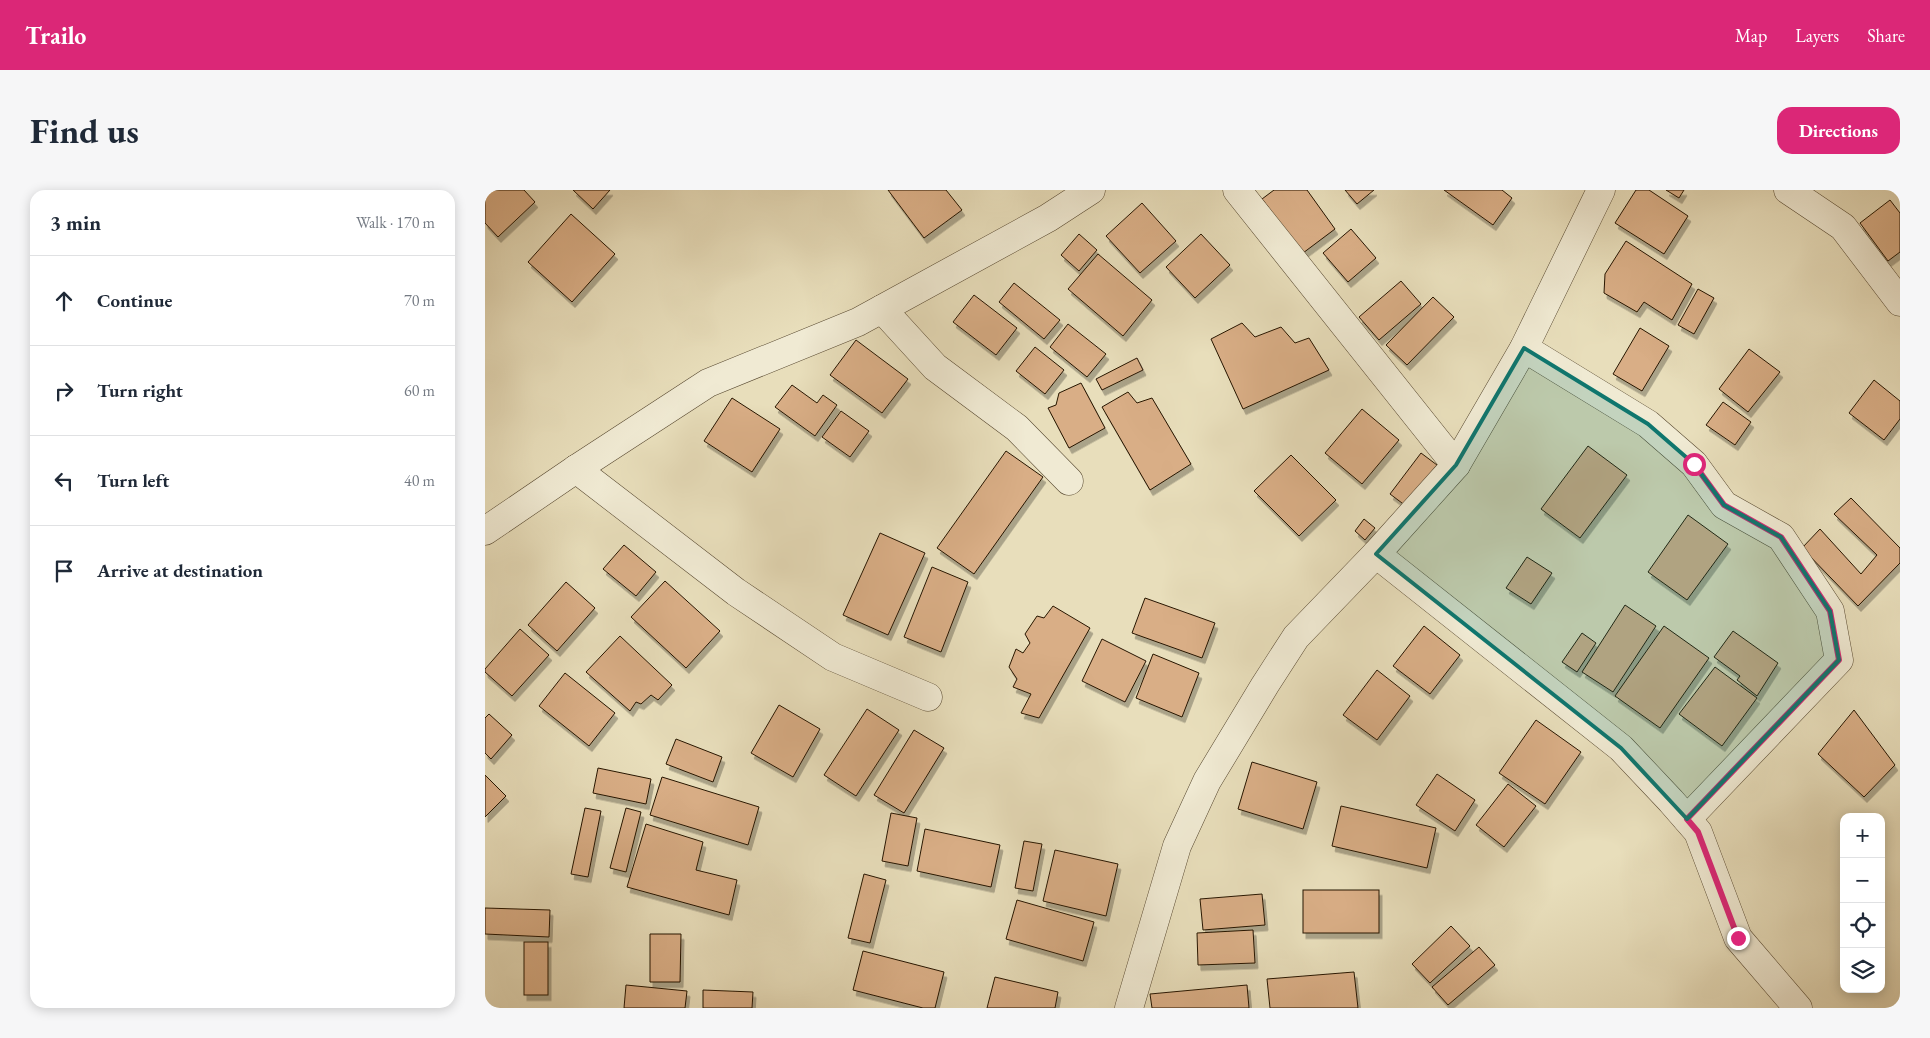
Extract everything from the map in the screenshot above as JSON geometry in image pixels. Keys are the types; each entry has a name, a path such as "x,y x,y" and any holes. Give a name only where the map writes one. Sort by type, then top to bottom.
{"street":[{"path":"485,531 708,383 858,322 1048,218 1091,190"},
{"path":"1237,190 1456,465"},
{"path":"1129,1008 1177,846 1207,781 1296,637 1376,554 1456,465 1524,348 1601,190"},
{"path":"1788,190 1843,228 1900,302"},
{"path":"882,309 935,367 1017,428 1069,481"},
{"path":"1524,348 1648,424 1694,464 1724,505 1781,537 1830,611 1839,660 1687,819"},
{"path":"576,469 736,592 833,658 928,697"},
{"path":"1376,554 1621,748 1687,819 1698,832 1738,938 1798,1008"}],"highlighted area":[{"path":"1524,348 1648,424 1694,464 1724,505 1781,537 1830,611 1839,660 1687,819 1621,748 1376,554 1456,465"}],"building":[{"path":"488,190 524,190 535,202 498,237 485,223 485,192"},
{"path":"573,190 610,190 593,209"},
{"path":"888,190 946,190 962,210 924,238"},
{"path":"1274,190 1307,190 1335,229 1303,253 1262,199"},
{"path":"1345,190 1374,190 1357,204"},
{"path":"1444,190 1502,190 1512,198 1493,225"},
{"path":"1636,190 1649,190 1688,216 1664,254 1615,223"},
{"path":"1666,190 1684,190 1679,198"},
{"path":"1890,200 1900,213 1900,252 1888,261 1860,223"},
{"path":"1142,203 1176,241 1140,273 1106,236"},
{"path":"571,214 615,254 572,302 528,262"},
{"path":"1351,229 1376,258 1348,282 1323,253"},
{"path":"1079,234 1097,250 1079,271 1061,255"},
{"path":"1201,234 1230,265 1195,298 1166,267"},
{"path":"1626,241 1692,284 1672,320 1644,302 1637,312 1604,293 1605,274"},
{"path":"1098,254 1152,300 1123,336 1068,289"},
{"path":"1401,281 1421,304 1379,340 1359,317"},
{"path":"1014,283 1060,320 1044,339 999,302"},
{"path":"1698,289 1714,298 1694,334 1678,325"},
{"path":"974,295 1017,328 996,355 953,322"},
{"path":"1433,297 1454,317 1407,365 1386,345"},
{"path":"1242,323 1255,337 1281,327 1295,343 1309,338 1329,370 1243,409 1211,339"},
{"path":"1068,324 1106,354 1087,377 1050,347"},
{"path":"1640,328 1669,346 1642,391 1613,374"},
{"path":"856,340 908,379 882,413 830,375"},
{"path":"1035,347 1064,370 1045,394 1016,371"},
{"path":"1749,349 1780,372 1748,412 1719,389"},
{"path":"1137,358 1143,370 1102,390 1096,379"},
{"path":"1874,380 1900,401 1900,419 1884,440 1849,413"},
{"path":"1081,383 1105,428 1069,448 1048,408 1056,405 1059,393"},
{"path":"792,385 817,403 823,395 837,405 815,436 775,407"},
{"path":"1128,392 1137,403 1152,398 1191,464 1150,490 1102,407"},
{"path":"732,398 780,429 752,472 704,441"},
{"path":"1723,402 1751,422 1735,445 1706,425"},
{"path":"1362,409 1399,440 1362,484 1325,453"},
{"path":"841,411 869,431 850,457 822,437"},
{"path":"1588,446 1627,475 1580,538 1541,509"},
{"path":"1006,451 1043,477 974,574 937,548"},
{"path":"1421,453 1437,465 1406,506 1390,494"},
{"path":"1291,455 1336,500 1299,536 1254,491"},
{"path":"1851,498 1900,548 1900,563 1858,606 1802,548 1820,529 1861,574 1877,555 1834,514"},
{"path":"1688,515 1728,544 1687,600 1648,572"},
{"path":"1364,519 1375,528 1365,540 1355,531"},
{"path":"880,533 925,553 888,635 843,615"},
{"path":"624,545 656,572 636,596 603,569"},
{"path":"1527,557 1552,573 1531,604 1506,588"},
{"path":"932,567 968,582 941,652 904,637"},
{"path":"665,581 720,631 686,668 631,617"},
{"path":"566,582 595,608 557,651 528,625"},
{"path":"1145,598 1215,623 1202,658 1132,633"},
{"path":"1625,605 1656,626 1613,692 1582,672"},
{"path":"1053,606 1090,628 1039,718 1021,713 1031,694 1013,687 1017,679 1009,667 1016,649 1023,653 1030,643 1025,634 1037,616 1044,618"},
{"path":"1424,626 1460,655 1430,694 1393,666"},
{"path":"1664,626 1709,658 1660,728 1615,696"},
{"path":"520,629 549,655 512,696 485,672 485,669"},
{"path":"1733,631 1778,663 1757,696 1737,680 1740,676 1714,657"},
{"path":"1582,633 1596,643 1577,672 1562,662"},
{"path":"620,636 672,685 658,700 651,695 641,704 636,702 630,711 586,672"},
{"path":"1102,639 1146,661 1125,702 1082,681"},
{"path":"1153,654 1199,673 1182,717 1136,698"},
{"path":"1715,667 1757,698 1722,746 1679,714"},
{"path":"1377,670 1410,696 1377,740 1343,715"},
{"path":"565,673 615,713 589,746 539,706"},
{"path":"779,705 820,729 793,777 751,753"},
{"path":"867,709 899,730 856,796 824,775"},
{"path":"1854,710 1895,765 1864,797 1818,754"},
{"path":"489,714 512,735 491,759 485,753 485,718"},
{"path":"1536,720 1581,752 1545,804 1499,773"},
{"path":"914,730 944,748 904,813 874,795"},
{"path":"676,739 722,757 713,782 666,764"},
{"path":"1252,762 1317,782 1303,829 1238,809"},
{"path":"598,768 651,779 646,804 593,793"},
{"path":"1437,774 1475,800 1455,831 1416,805"},
{"path":"485,775 506,796 485,817"},
{"path":"662,777 759,807 748,845 650,815"},
{"path":"1508,784 1536,806 1504,847 1476,825"},
{"path":"1341,806 1436,828 1427,868 1332,846"},
{"path":"585,808 601,811 588,877 571,874"},
{"path":"626,808 641,812 626,872 610,868"},
{"path":"891,813 917,818 908,866 882,861"},
{"path":"646,824 703,842 696,870 737,880 729,915 627,887"},
{"path":"925,829 1000,845 991,887 917,871"},
{"path":"1024,841 1042,844 1033,891 1015,888"},
{"path":"1055,850 1118,864 1106,916 1043,901"},
{"path":"864,874 886,880 870,943 848,938"},
{"path":"1303,890 1379,890 1379,933 1303,933"},
{"path":"1262,894 1265,925 1203,930 1200,899"},
{"path":"1017,900 1094,922 1083,961 1006,939"},
{"path":"485,908 550,910 549,937 485,934"},
{"path":"1451,926 1470,946 1430,983 1412,964"},
{"path":"1253,930 1255,963 1198,965 1197,933"},
{"path":"650,934 681,934 680,982 650,982"},
{"path":"524,942 548,942 548,995 524,995"},
{"path":"1479,947 1495,965 1448,1005 1432,987"},
{"path":"863,951 944,972 935,1008 923,1008 853,990"},
{"path":"1354,972 1358,1008 1270,1008 1267,979"},
{"path":"995,977 1058,992 1055,1008 987,1008"},
{"path":"626,985 687,991 685,1008 624,1008"},
{"path":"1247,985 1249,1008 1152,1008 1150,994"},
{"path":"703,990 753,992 752,1008 703,1008"}],"route":[{"path":"1694,464 1724,505 1781,537 1830,611 1839,660 1687,819 1698,832 1738,938"}]}
